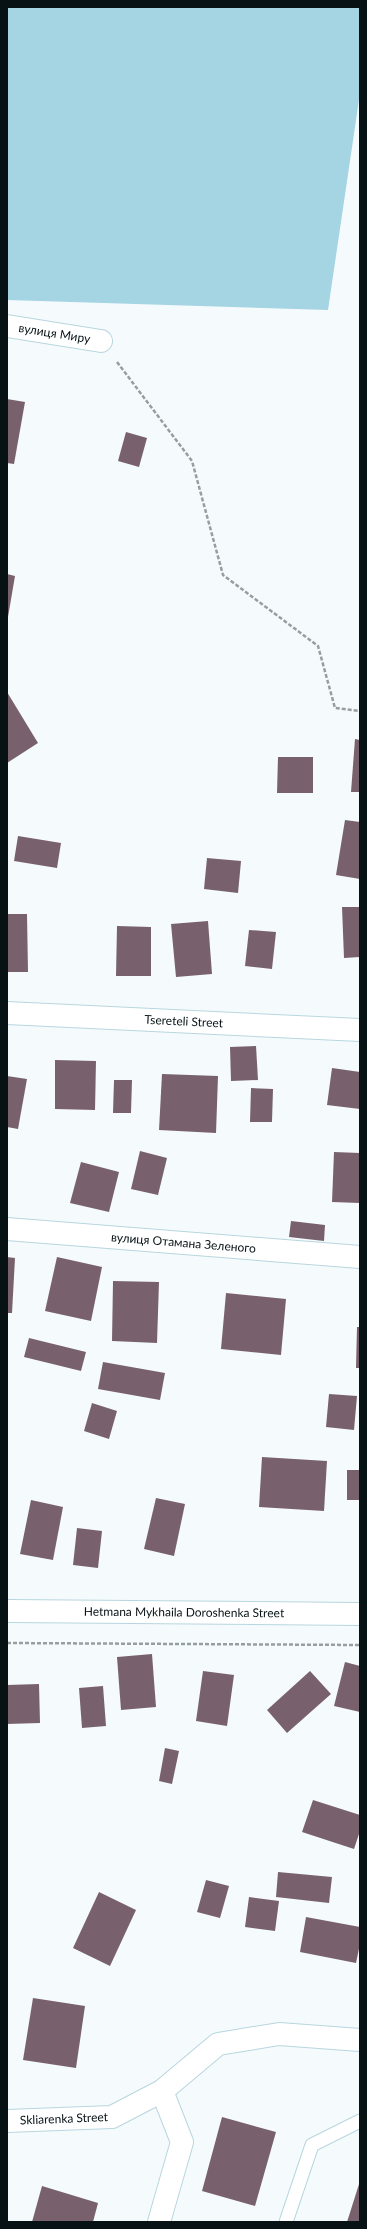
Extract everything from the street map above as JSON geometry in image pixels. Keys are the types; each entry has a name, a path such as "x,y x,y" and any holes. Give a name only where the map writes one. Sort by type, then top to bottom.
{"street":[{"name":"вулиця Миру","path":"7,326 101,340"},
{"name":"Tsereteli Street","path":"7,1013 360,1030"},
{"name":"вулиця Отамана Зеленого","path":"7,1228 360,1257"},
{"name":"Hetmana Mykhaila Doroshenka Street","path":"7,1611 360,1614"},
{"name":"Skliarenka Street","path":"7,2121 112,2117 162,2091 218,2044 279,2034 360,2040"},
{"path":"159,2222 182,2142 162,2091"}],"lane":[{"path":"286,2222 312,2145 360,2121"}],"path":[{"path":"101,340 192,461 224,575 318,646 335,708 360,711"},
{"path":"7,1643 360,1645"}],"shaded area":[{"path":"7,7 360,7 360,93 328,310 7,300"}],"building":[{"path":"7,399 25,402 14,464 7,463"},
{"path":"126,432 147,438 139,467 118,461"},
{"path":"7,574 15,576 8,617 7,617"},
{"path":"7,692 38,743 7,763"},
{"path":"355,739 360,740 360,792 351,792"},
{"path":"278,757 313,757 313,793 277,793"},
{"path":"345,820 360,822 360,879 336,875"},
{"path":"18,836 61,843 57,868 14,861"},
{"path":"207,858 241,861 238,893 204,889"},
{"path":"342,907 360,907 360,957 344,958"},
{"path":"7,914 27,914 28,972 7,972"},
{"path":"208,921 212,974 176,977 171,924"},
{"path":"117,926 151,927 151,976 116,976"},
{"path":"249,930 276,932 272,969 245,966"},
{"path":"256,1046 258,1080 231,1081 230,1047"},
{"path":"55,1060 96,1061 95,1110 55,1109"},
{"path":"332,1068 360,1072 360,1109 327,1105"},
{"path":"162,1074 218,1076 216,1133 159,1130"},
{"path":"7,1076 27,1079 18,1129 7,1127"},
{"path":"114,1080 132,1080 131,1113 113,1113"},
{"path":"251,1088 273,1089 272,1122 250,1122"},
{"path":"140,1151 167,1158 158,1195 131,1189"},
{"path":"334,1152 360,1153 360,1203 332,1202"},
{"path":"81,1162 119,1172 109,1212 70,1203"},
{"path":"291,1221 325,1225 324,1241 289,1237"},
{"path":"7,1257 15,1258 12,1313 7,1313"},
{"path":"57,1257 102,1267 91,1321 45,1311"},
{"path":"113,1281 159,1282 157,1343 112,1341"},
{"path":"226,1293 286,1299 281,1355 221,1349"},
{"path":"357,1327 360,1327 360,1368 356,1368"},
{"path":"29,1338 86,1352 81,1371 24,1357"},
{"path":"103,1362 165,1373 160,1400 98,1389"},
{"path":"329,1394 357,1396 354,1430 326,1427"},
{"path":"92,1403 117,1411 109,1439 84,1431"},
{"path":"262,1457 327,1461 324,1511 259,1507"},
{"path":"347,1470 360,1470 360,1500 347,1500"},
{"path":"156,1498 185,1504 174,1556 144,1549"},
{"path":"31,1500 63,1507 53,1560 20,1554"},
{"path":"77,1528 102,1531 98,1568 73,1565"},
{"path":"152,1654 156,1707 121,1710 117,1657"},
{"path":"345,1662 360,1666 360,1712 334,1706"},
{"path":"203,1671 234,1675 227,1726 196,1721"},
{"path":"310,1671 331,1694 287,1733 267,1710"},
{"path":"39,1684 40,1723 7,1724 7,1685"},
{"path":"103,1686 106,1726 82,1728 79,1688"},
{"path":"165,1748 179,1751 172,1784 159,1781"},
{"path":"313,1800 360,1815 360,1831 354,1849 302,1832"},
{"path":"278,1872 332,1877 329,1903 276,1897"},
{"path":"206,1880 229,1886 220,1918 197,1912"},
{"path":"99,1892 136,1910 110,1966 73,1948"},
{"path":"249,1897 279,1901 275,1931 245,1927"},
{"path":"306,1917 360,1927 360,1944 356,1963 300,1952"},
{"path":"33,1998 85,2006 76,2068 23,2060"},
{"path":"222,2117 276,2132 255,2206 202,2191"},
{"path":"360,2181 360,2222 347,2222"},
{"path":"42,2186 98,2203 93,2222 32,2222"}]}
